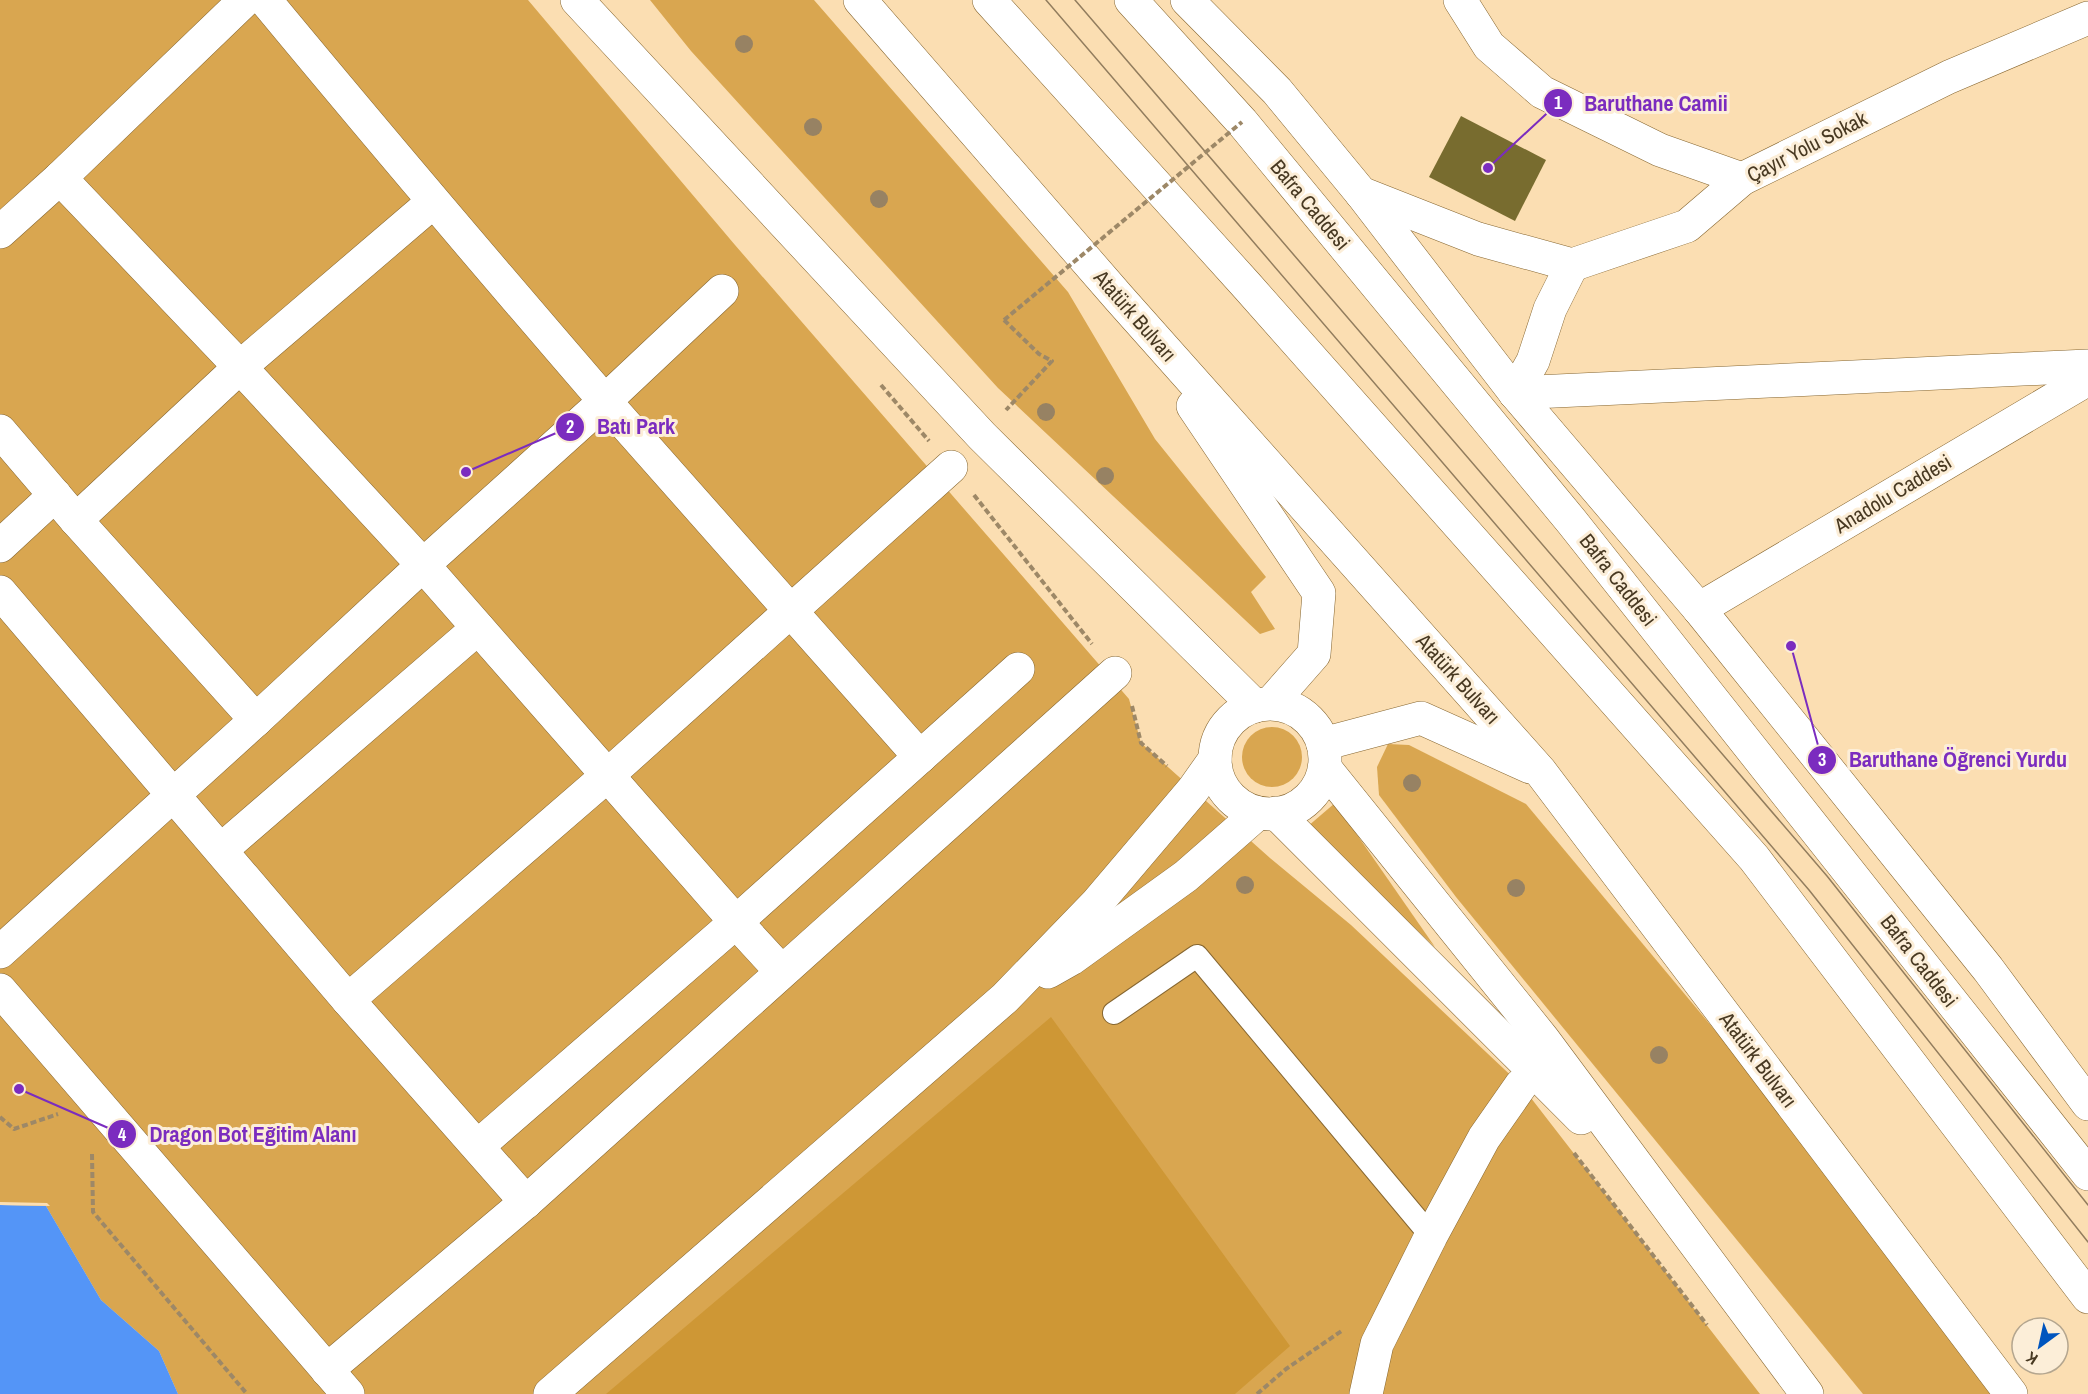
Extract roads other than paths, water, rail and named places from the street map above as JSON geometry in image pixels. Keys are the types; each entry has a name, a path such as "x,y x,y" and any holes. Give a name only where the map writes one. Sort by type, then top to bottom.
{"street":[{"path":"0,232 60,178 245,0"},
{"path":"265,0 433,202 605,401 920,757"},
{"path":"577,0 982,436 1263,705"},
{"name":"Atatürk Bulvarı","path":"860,0 1119,298 1540,771 2011,1394"},
{"path":"989,0 1256,296 1754,858 2088,1297"},
{"name":"Bafra Caddesi","path":"1131,0 1242,122 1572,522 2088,1174"},
{"name":"Bafra Caddesi","path":"1187,0 1277,91 1361,193 1515,393 1699,609 1988,969 2088,1104"},
{"path":"1460,0 1490,46 1542,92 1660,150 1742,179"},
{"name":"Çayır Yolu Sokak","path":"1572,265 1687,226 1742,179 1949,77 2088,18"},
{"path":"60,178 240,367 423,565 781,971"},
{"path":"1361,193 1478,239 1572,265 1551,309 1533,361 1515,393"},
{"path":"76,520 240,367 433,202"},
{"path":"0,952 605,401 722,291"},
{"path":"1119,298 1319,593 1314,654 1263,705"},
{"path":"1515,393 2088,366"},
{"name":"Anadolu Caddesi","path":"1699,609 2088,379"},
{"path":"0,431 76,520 256,720"},
{"path":"348,1000 608,775 951,467"},
{"path":"0,546 55,495"},
{"path":"0,592 348,1000 526,1202"},
{"path":"221,850 478,628"},
{"path":"478,1146 736,922 1018,669"},
{"path":"0,990 338,1382 526,1202 1115,673"},
{"path":"1324,756 1319,784 1308,799 1293,809 1267,813 1241,805 1227,793 1218,777 1215,759 1218,741 1226,725 1239,713 1263,705 1294,709 1313,723 1324,756 1543,1039 1807,1394"},
{"path":"1324,756 1421,718 1540,771"},
{"path":"550,1394 1005,998 1097,903 1192,790 1215,759"},
{"path":"1005,998 1071,959 1186,876 1267,813"},
{"path":"1267,813 1662,1200"},
{"path":"1366,1394 1377,1344 1431,1236 1484,1138 1521,1085"}],"lane":[{"path":"1114,1013 1197,956 1431,1236"}],"water":[{"path":"0,1205 46,1206 101,1300 159,1351 178,1394 0,1394"}],"tram line":[{"path":"1046,0 1809,890 2088,1242"},
{"path":"1075,0 1827,876 2088,1205"}],"place":[{"name":"Baruthane Camii","path":"1488,168"},
{"name":"Batı Park","path":"466,472"},
{"name":"Baruthane Öğrenci Yurdu","path":"1791,646"},
{"name":"Dragon Bot Eğitim Alanı","path":"19,1089"}]}
